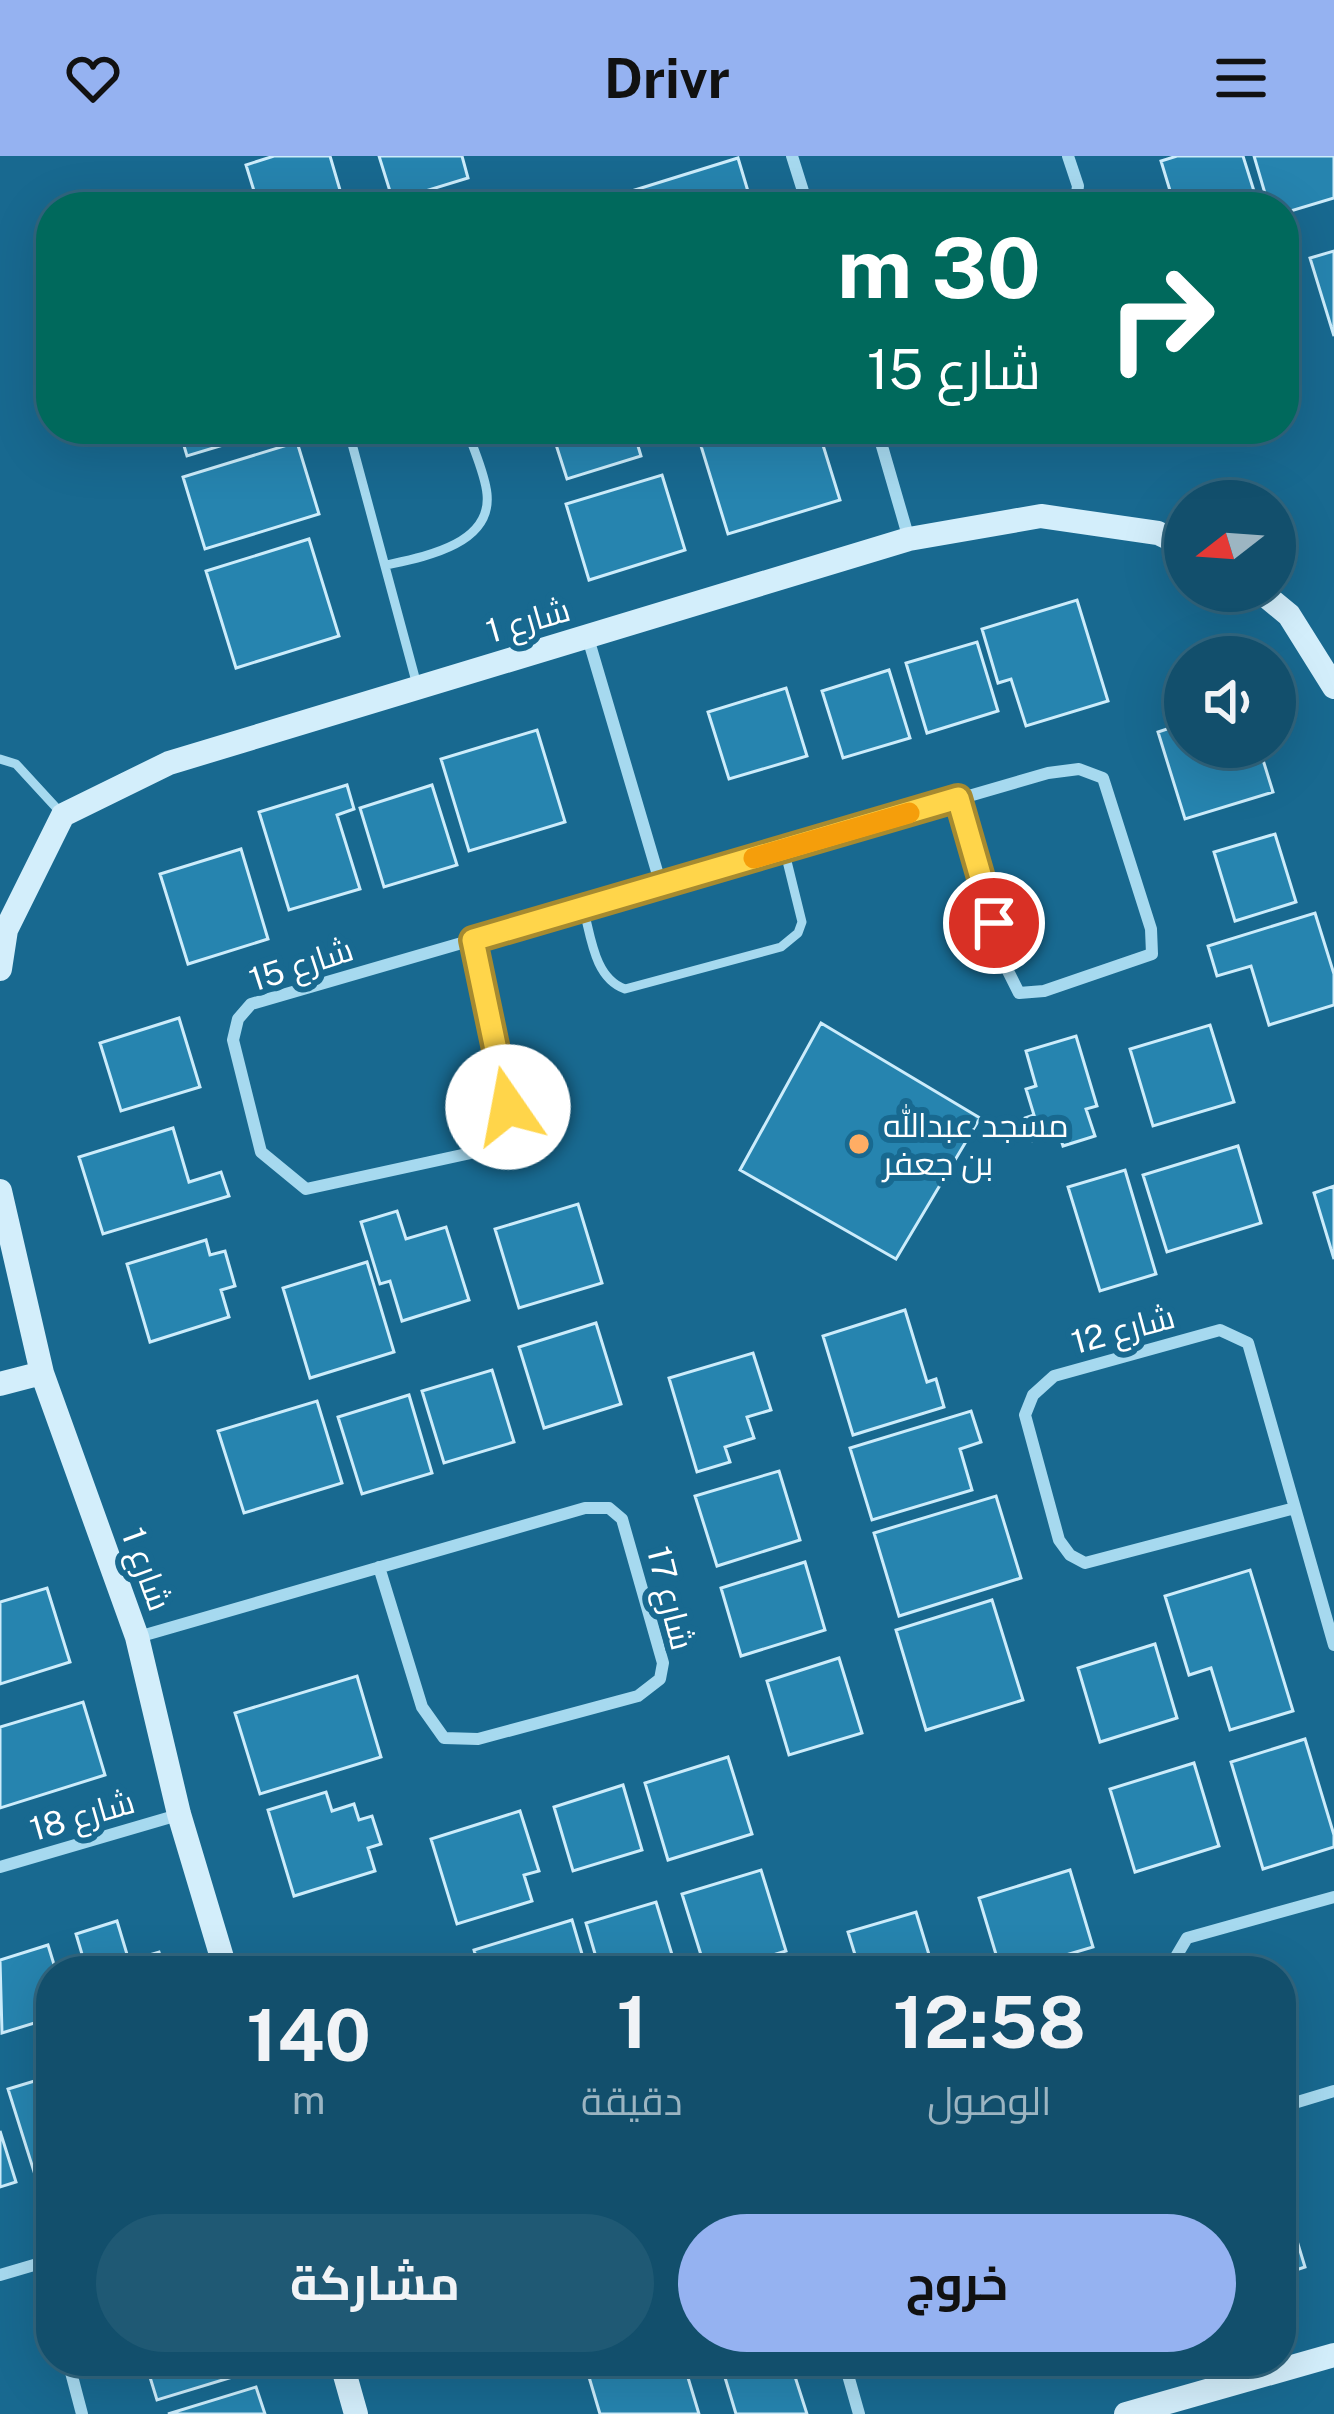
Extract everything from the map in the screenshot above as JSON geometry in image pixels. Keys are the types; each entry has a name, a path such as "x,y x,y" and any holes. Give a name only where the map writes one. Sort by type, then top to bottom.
{"street":[{"path":"792,156 803,192"},
{"path":"1069,156 1077,192"},
{"path":"881,444 909,539"},
{"name":"شارع 1","path":"63,815 169,763 909,539 1041,516 1164,536"},
{"path":"1285,612 1334,686"},
{"path":"588,638 661,885"},
{"name":"شارع 15","path":"473,940 508,1107 494,1130 471,1153 306,1190 283,1173 261,1151 233,1040 238,1019 251,1004 583,908 958,798 1048,772 1079,769 1103,778 1151,929 1152,954 1044,991 1019,993 1006,965 958,798"},
{"path":"0,969 6,930 63,815"},
{"name":"شارع 1","path":"0,1191 42,1373 136,1637 179,1814 222,1956"},
{"name":"شارع 12","path":"1294,1508 1085,1562 1070,1555 1059,1540 1025,1415 1033,1395 1054,1376 1220,1330 1248,1343 1334,1646"},
{"path":"0,1384 42,1373"},
{"name":"شارع 17","path":"136,1637 379,1567 585,1508 609,1508 622,1519 663,1663 660,1679 638,1696 478,1739 444,1738 422,1707 379,1567"},
{"name":"شارع 18","path":"0,1867 179,1814"},
{"path":"1177,1956 1187,1938 1334,1897"},
{"path":"1296,2102 1334,2091"},
{"path":"0,2275 36,2265"},
{"path":"1296,2366 1334,2355"},
{"path":"72,2376 82,2414"},
{"path":"345,2376 356,2414"},
{"path":"848,2376 859,2414"},
{"path":"1126,2414 1260,2376"}],"lane":[{"path":"352,444 417,685"},
{"path":"386,565 428,556 472,535 484,516 487,495 471,444"},
{"path":"0,759 16,764 63,815"},
{"path":"583,908 600,968 614,985 625,989 781,946 799,933 802,922 784,849"}],"building":[{"path":"274,156 330,156 341,192 254,192 246,165"},
{"path":"379,156 462,156 468,178 422,192 390,192"},
{"path":"1177,156 1243,156 1254,192 1170,192 1161,161"},
{"path":"1254,156 1334,156 1334,198 1299,208 1299,192 1265,192"},
{"path":"738,158 748,192 628,192"},
{"path":"1334,251 1334,336 1310,258"},
{"path":"183,444 227,444 187,456"},
{"path":"298,444 319,514 205,549 183,477"},
{"path":"556,444 637,444 641,456 567,479"},
{"path":"823,444 840,500 728,534 701,446"},
{"path":"662,475 685,550 589,580 566,504"},
{"path":"309,539 339,636 236,668 206,571"},
{"path":"1077,600 1108,701 1026,726 1011,679 998,683 982,629"},
{"path":"977,642 998,711 927,733 906,663"},
{"path":"889,670 910,738 843,758 822,691"},
{"path":"786,688 807,756 729,779 708,712"},
{"path":"537,730 565,822 469,851 441,759"},
{"path":"1169,768 1266,768 1273,792 1185,819"},
{"path":"347,785 354,809 337,815 360,889 289,910 259,812"},
{"path":"432,785 457,865 384,887 360,808"},
{"path":"1275,834 1296,902 1235,921 1214,852"},
{"path":"241,849 268,939 188,964 160,874"},
{"path":"1315,913 1334,974 1334,1005 1269,1025 1251,966 1217,976 1208,946"},
{"path":"179,1018 200,1087 121,1111 100,1043"},
{"name":"مسجد عبدالله بن جعفر","path":"821,1023 980,1118 896,1259 740,1170"},
{"path":"1210,1025 1234,1102 1153,1126 1130,1049"},
{"path":"1076,1036 1097,1106 1086,1109 1095,1136 1063,1146 1059,1133 1032,1141 1018,1133 1025,1118 1034,1115 1026,1089 1036,1086 1026,1051"},
{"path":"173,1128 189,1182 221,1172 229,1196 103,1234 79,1157"},
{"path":"1238,1146 1261,1223 1167,1252 1143,1175"},
{"path":"1125,1170 1156,1274 1100,1291 1068,1187"},
{"path":"1334,1186 1334,1259 1314,1193"},
{"path":"578,1204 602,1283 519,1308 495,1229"},
{"path":"397,1211 406,1239 446,1227 469,1300 402,1321 390,1281 380,1284 361,1222"},
{"path":"206,1240 210,1255 225,1251 235,1286 221,1290 229,1317 150,1342 127,1264"},
{"path":"367,1262 394,1352 310,1378 283,1288"},
{"path":"905,1310 927,1382 936,1379 944,1407 853,1435 823,1336"},
{"path":"596,1323 621,1404 544,1428 519,1347"},
{"path":"753,1353 771,1410 747,1417 754,1438 725,1447 730,1462 697,1472 669,1378"},
{"path":"492,1370 514,1442 444,1463 422,1391"},
{"path":"409,1395 432,1473 362,1494 338,1417"},
{"path":"317,1401 342,1483 244,1513 218,1431"},
{"path":"971,1411 981,1442 960,1449 972,1490 872,1520 850,1448"},
{"path":"779,1471 800,1540 717,1566 695,1496"},
{"path":"996,1496 1021,1578 899,1616 874,1533"},
{"path":"805,1562 825,1630 741,1656 721,1588"},
{"path":"1250,1570 1293,1711 1230,1730 1211,1668 1189,1675 1165,1596"},
{"path":"47,1588 70,1662 0,1684 0,1602"},
{"path":"992,1600 1023,1700 926,1730 896,1630"},
{"path":"1155,1644 1177,1718 1100,1742 1078,1668"},
{"path":"839,1658 862,1733 789,1755 767,1681"},
{"path":"357,1676 381,1757 260,1794 235,1713"},
{"path":"83,1702 105,1775 0,1808 0,1727"},
{"path":"1305,1739 1334,1847 1263,1869 1231,1762"},
{"path":"728,1757 752,1834 668,1860 645,1783"},
{"path":"1194,1763 1219,1846 1135,1872 1110,1789"},
{"path":"623,1785 642,1850 573,1871 554,1807"},
{"path":"326,1792 332,1811 354,1804 359,1820 372,1816 381,1844 368,1848 375,1871 294,1896 268,1810"},
{"path":"520,1811 539,1871 524,1875 532,1901 457,1924 431,1839"},
{"path":"761,1870 786,1951 770,1956 701,1956 682,1894"},
{"path":"1070,1870 1093,1947 1062,1956 996,1956 979,1898"},
{"path":"656,1902 672,1956 596,1956 586,1923"},
{"path":"916,1912 929,1956 855,1956 848,1932"},
{"path":"572,1920 583,1956 476,1956 474,1950"},
{"path":"117,1921 128,1956 83,1956 76,1934"},
{"path":"48,1945 51,1956 36,1956 36,2023 2,2033 0,1960"},
{"path":"36,2081 36,2178 8,2089"},
{"path":"0,2131 16,2182 0,2187"},
{"path":"1296,2237 1305,2267 1296,2270"},
{"path":"150,2376 236,2376 157,2400"},
{"path":"589,2376 688,2376 699,2414 600,2414"},
{"path":"725,2376 795,2376 807,2414 736,2414"},
{"path":"256,2387 265,2414 168,2414"}],"slow traffic":[{"path":"754,858 909,813"}],"place":[{"name":"مسجد عبدالله بن جعفر","path":"859,1144"}],"route":[{"path":"508,1107 473,940 958,798 994,923"}]}
